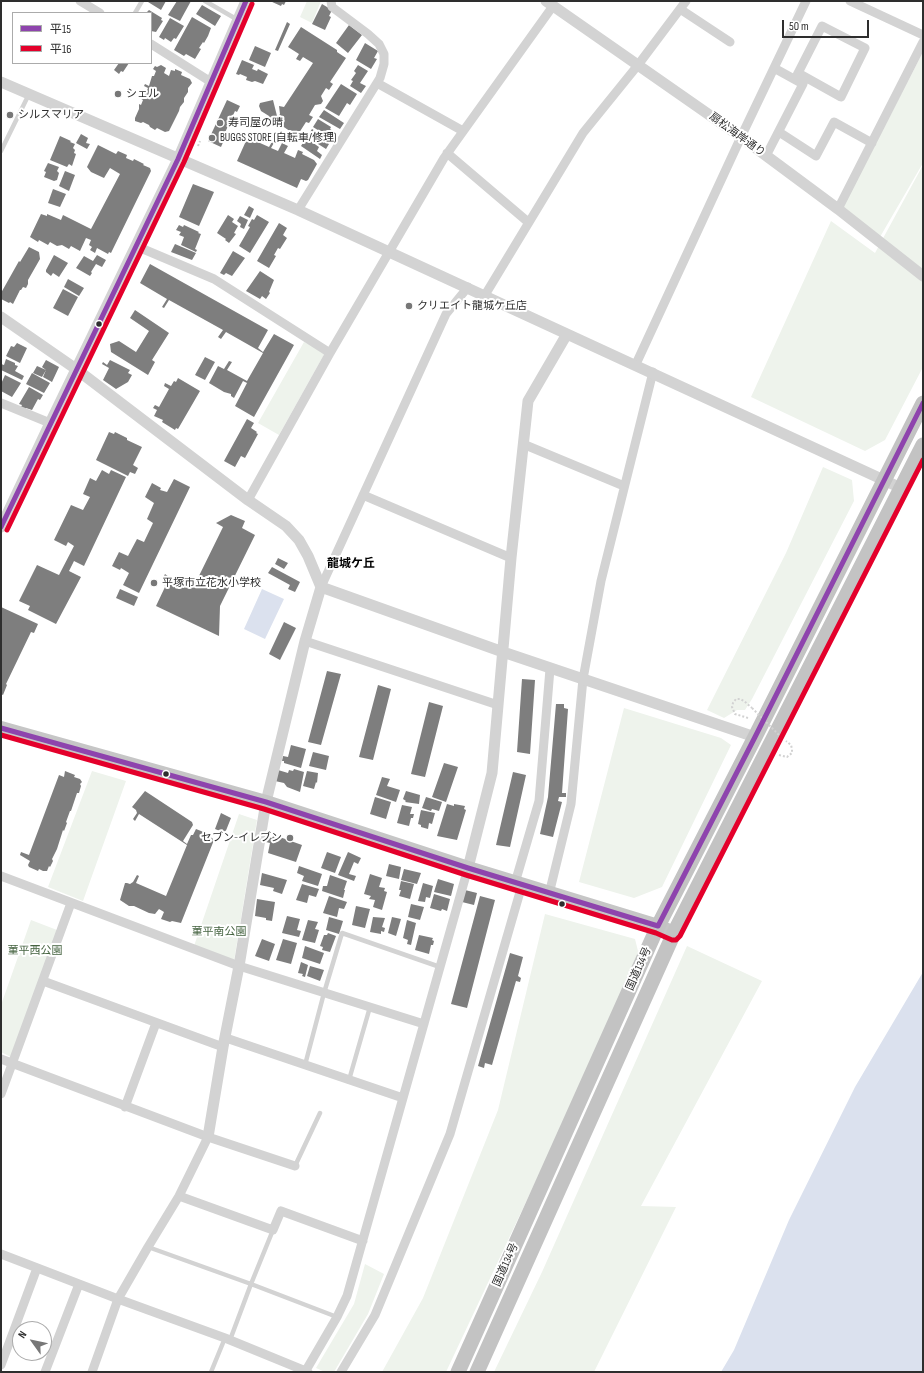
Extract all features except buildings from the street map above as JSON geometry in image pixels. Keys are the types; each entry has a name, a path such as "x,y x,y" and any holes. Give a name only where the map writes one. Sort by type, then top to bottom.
{"highway":[{"name":"国道134号","path":"458,1372 658,926 923,403"},
{"name":"国道134号","path":"477,1372 674,933 923,445"}],"main road":[{"path":"1,728 266,802 549,894 658,926 674,933"}],"street":[{"path":"80,1 98,12"},
{"path":"1,527 178,159 246,1"},
{"path":"298,210 380,78 384,64 384,54 379,44 332,7 331,1"},
{"path":"485,295 583,133 686,1"},
{"path":"636,364 741,136 806,1"},
{"path":"850,1 923,36"},
{"path":"248,500 330,353 448,153 550,4"},
{"name":"扇松海岸通り","path":"550,4 741,136 838,209 923,276"},
{"path":"680,10 730,42"},
{"path":"774,68 796,76 841,97 865,48 822,26 796,76"},
{"path":"838,209 923,42"},
{"path":"152,45 211,82"},
{"path":"766,156 804,84 796,76"},
{"path":"1,82 298,210 468,287 566,334 636,364 901,488"},
{"path":"377,83 463,131"},
{"path":"779,132 816,156 834,122 872,143"},
{"path":"448,153 528,222"},
{"path":"136,246 214,279 330,353"},
{"path":"92,1372 118,1299 179,1196 208,1138 239,966 266,802 305,641 321,587 446,314 468,287"},
{"path":"1,317 76,369 248,500 286,526 299,540 308,556 321,587 503,652 755,737"},
{"path":"1,1254 227,1339 306,1372 347,1296 468,868 492,773 511,558 528,401 566,334"},
{"path":"549,894 572,804 583,679 600,581 653,372"},
{"path":"1,403 50,423"},
{"path":"523,444 624,486"},
{"path":"363,495 511,558"},
{"path":"305,641 498,706"},
{"path":"341,1372 375,1315 450,1134 539,801 550,668"},
{"path":"1,876 239,966 424,1024"},
{"path":"1,1094 71,903"},
{"path":"43,980 156,1022 224,1043 305,1065 403,1098"},
{"path":"125,1106 156,1022"},
{"path":"1,1059 208,1138 295,1166"},
{"path":"179,1196 273,1230 281,1211 363,1241"},
{"path":"1,1365 37,1268"},
{"path":"45,1372 79,1284"}],"lane":[{"path":"136,12 142,1"},
{"path":"205,1 238,20"},
{"path":"1,151 29,94"},
{"path":"305,1065 342,933 440,967"},
{"path":"349,1080 370,1007"},
{"path":"295,1166 320,1113"},
{"path":"212,1372 273,1230"},
{"path":"148,1247 337,1317"}],"path":[{"path":"198,146 200,141"},
{"path":"748,718 735,714 732,707 736,700 744,700 791,745 792,749 790,756 783,757 779,755"}],"green space":[{"path":"307,1 321,1 312,23 300,17"},
{"path":"923,52 923,163 880,237 842,209"},
{"path":"923,165 923,367 885,440 865,451 751,397 831,221 875,253"},
{"path":"304,342 326,351 279,435 258,423"},
{"path":"823,467 852,480 854,501 752,699 745,710 737,710 724,718 707,710 786,553"},
{"path":"624,708 721,738 731,745 662,887 634,898 579,882"},
{"path":"92,771 126,781 83,901 48,887"},
{"name":"菫平南公園","path":"239,814 257,820 234,961 194,946"},
{"path":"545,914 635,939 639,955 612,1019 446,1372 382,1372 423,1298 498,1110"},
{"name":"菫平西公園","path":"31,920 57,930 11,1057 1,1052 1,1005"},
{"path":"687,946 762,981 641,1206 676,1207 594,1372 494,1372 542,1272"},
{"path":"365,1264 384,1274 368,1314 334,1372 325,1372 316,1368 354,1304"}],"shaded area":[{"path":"262,589 284,599 265,639 244,629"},
{"path":"923,972 923,1372 721,1372 734,1350 789,1220 855,1087"}],"transit line":[{"name":"平15","path":"1,527 178,159 246,1"},
{"name":"平16","path":"7,530 184,162 252,4"},
{"name":"平15","path":"1,728 266,802 468,868 658,926 923,403"},
{"name":"平16","path":"1,735 264,809 466,875 676,940 680,936 923,460"}],"place":[{"name":"シェル","path":"118,94"},
{"name":"シルスマリア","path":"10,115"},
{"name":"寿司屋の晴","path":"220,123"},
{"name":"BUGGS STORE (自転車/修理)","path":"212,138"},
{"name":"クリエイト龍城ケ丘店","path":"409,306"},
{"name":"平塚市立花水小学校","path":"154,583"},
{"name":"セブン-イレブン","path":"290,838"}],"district":[{"name":"龍城ケ丘","path":"351,564"}]}
